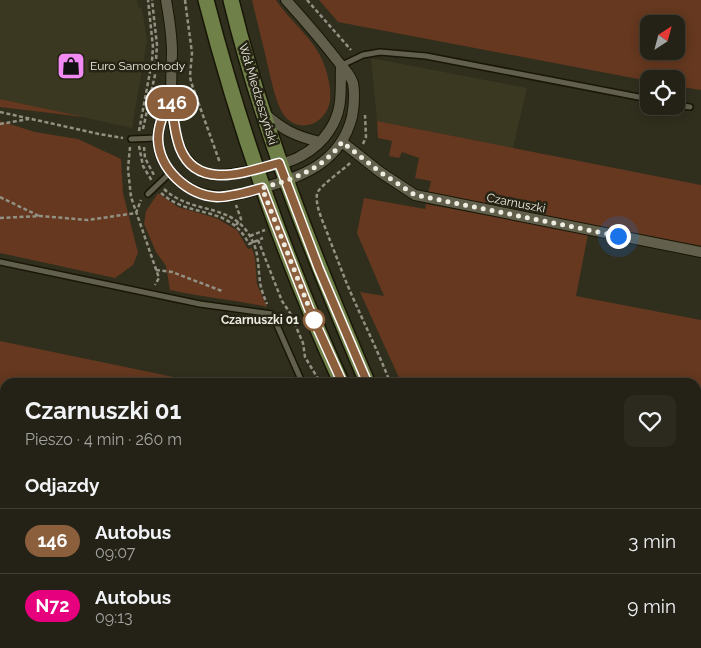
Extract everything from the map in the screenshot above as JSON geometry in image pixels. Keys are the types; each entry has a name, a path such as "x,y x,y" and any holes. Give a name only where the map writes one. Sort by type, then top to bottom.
{"main road":[{"name":"Wał Miedzeszyński","path":"206,0 222,62 262,188 305,298 340,378"},
{"name":"Wał Miedzeszyński","path":"231,0 262,111 285,182 319,269 365,378"}],"street":[{"path":"166,0 171,43 171,98 178,138 184,156 204,173 217,176 225,175 299,158 320,142 329,131 339,112 341,102 341,66"},
{"path":"171,98 161,119 158,138 162,156 178,180 194,191 214,196 232,196 285,182 315,169 335,152 350,124 354,108 353,82 321,39 286,0"},
{"path":"262,111 289,132 320,142"},
{"name":"Czarnuszki","path":"342,142 415,195 701,252"}],"lane":[{"path":"341,66 363,55 380,52 426,56 640,97"},
{"path":"685,106 690,107"},
{"path":"131,139 158,138"},
{"path":"148,194 172,172"},
{"path":"0,262 200,304 272,314 300,378"}],"path":[{"path":"185,0 192,53 191,82 225,175"},
{"path":"307,0 345,41 356,59"},
{"path":"365,111 366,137 358,154 341,172 320,187 317,193 322,219 347,284 378,350 388,378"},
{"path":"0,112 99,134 131,139 128,169 131,197 159,278 148,294"},
{"path":"0,124 31,119"},
{"path":"136,212 140,201 148,194"},
{"path":"232,196 241,219 236,225"},
{"path":"0,197 40,216"},
{"path":"0,218 40,216 88,220 136,212"},
{"path":"222,217 242,231 248,244 263,238"},
{"path":"258,240 282,301 290,313 303,343 305,357 318,378"},
{"path":"156,270 172,272 222,291"}],"shaded area":[{"name":"Euro Samochody","path":"0,0 137,0 138,7 142,8 147,40 132,128 0,99"},
{"path":"252,0 276,0 317,50 326,70 330,101 323,116 317,121 311,124 296,124 289,120 280,109"},
{"path":"319,0 701,0 701,90 685,87 685,70 640,70 640,79 338,22"},
{"path":"371,58 527,88 513,148 377,121"},
{"path":"0,99 84,117 0,107"},
{"path":"0,121 35,132 78,139 121,159 123,193 138,253 133,265 115,278 0,253"},
{"path":"377,121 701,185 701,246 428,194 431,181 415,178 419,158 402,152 399,158 389,156 392,141 378,138"},
{"path":"158,193 178,207 216,218 237,230 248,249 252,248 255,258 257,284 267,307 170,290 166,266 156,252 144,224 146,211"},
{"path":"364,198 425,209 426,204 588,234 576,296 701,320 701,378 399,378 360,292 384,296 357,233"},
{"path":"0,341 179,378 0,378"}],"bus line":[{"name":"146","path":"340,378 309,309 262,188 225,197 202,194 178,180 166,163 162,156 158,138 161,119 171,98 180,148 184,156 197,170 217,176 279,163 319,269 365,378"}],"place":[{"name":"Euro Samochody","path":"71,66"},
{"name":"Czarnuszki 01","path":"314,320"}],"route":[{"path":"314,320 284,248 262,188 285,182 315,169 335,152 342,142 380,172 415,195 618,236"}]}
